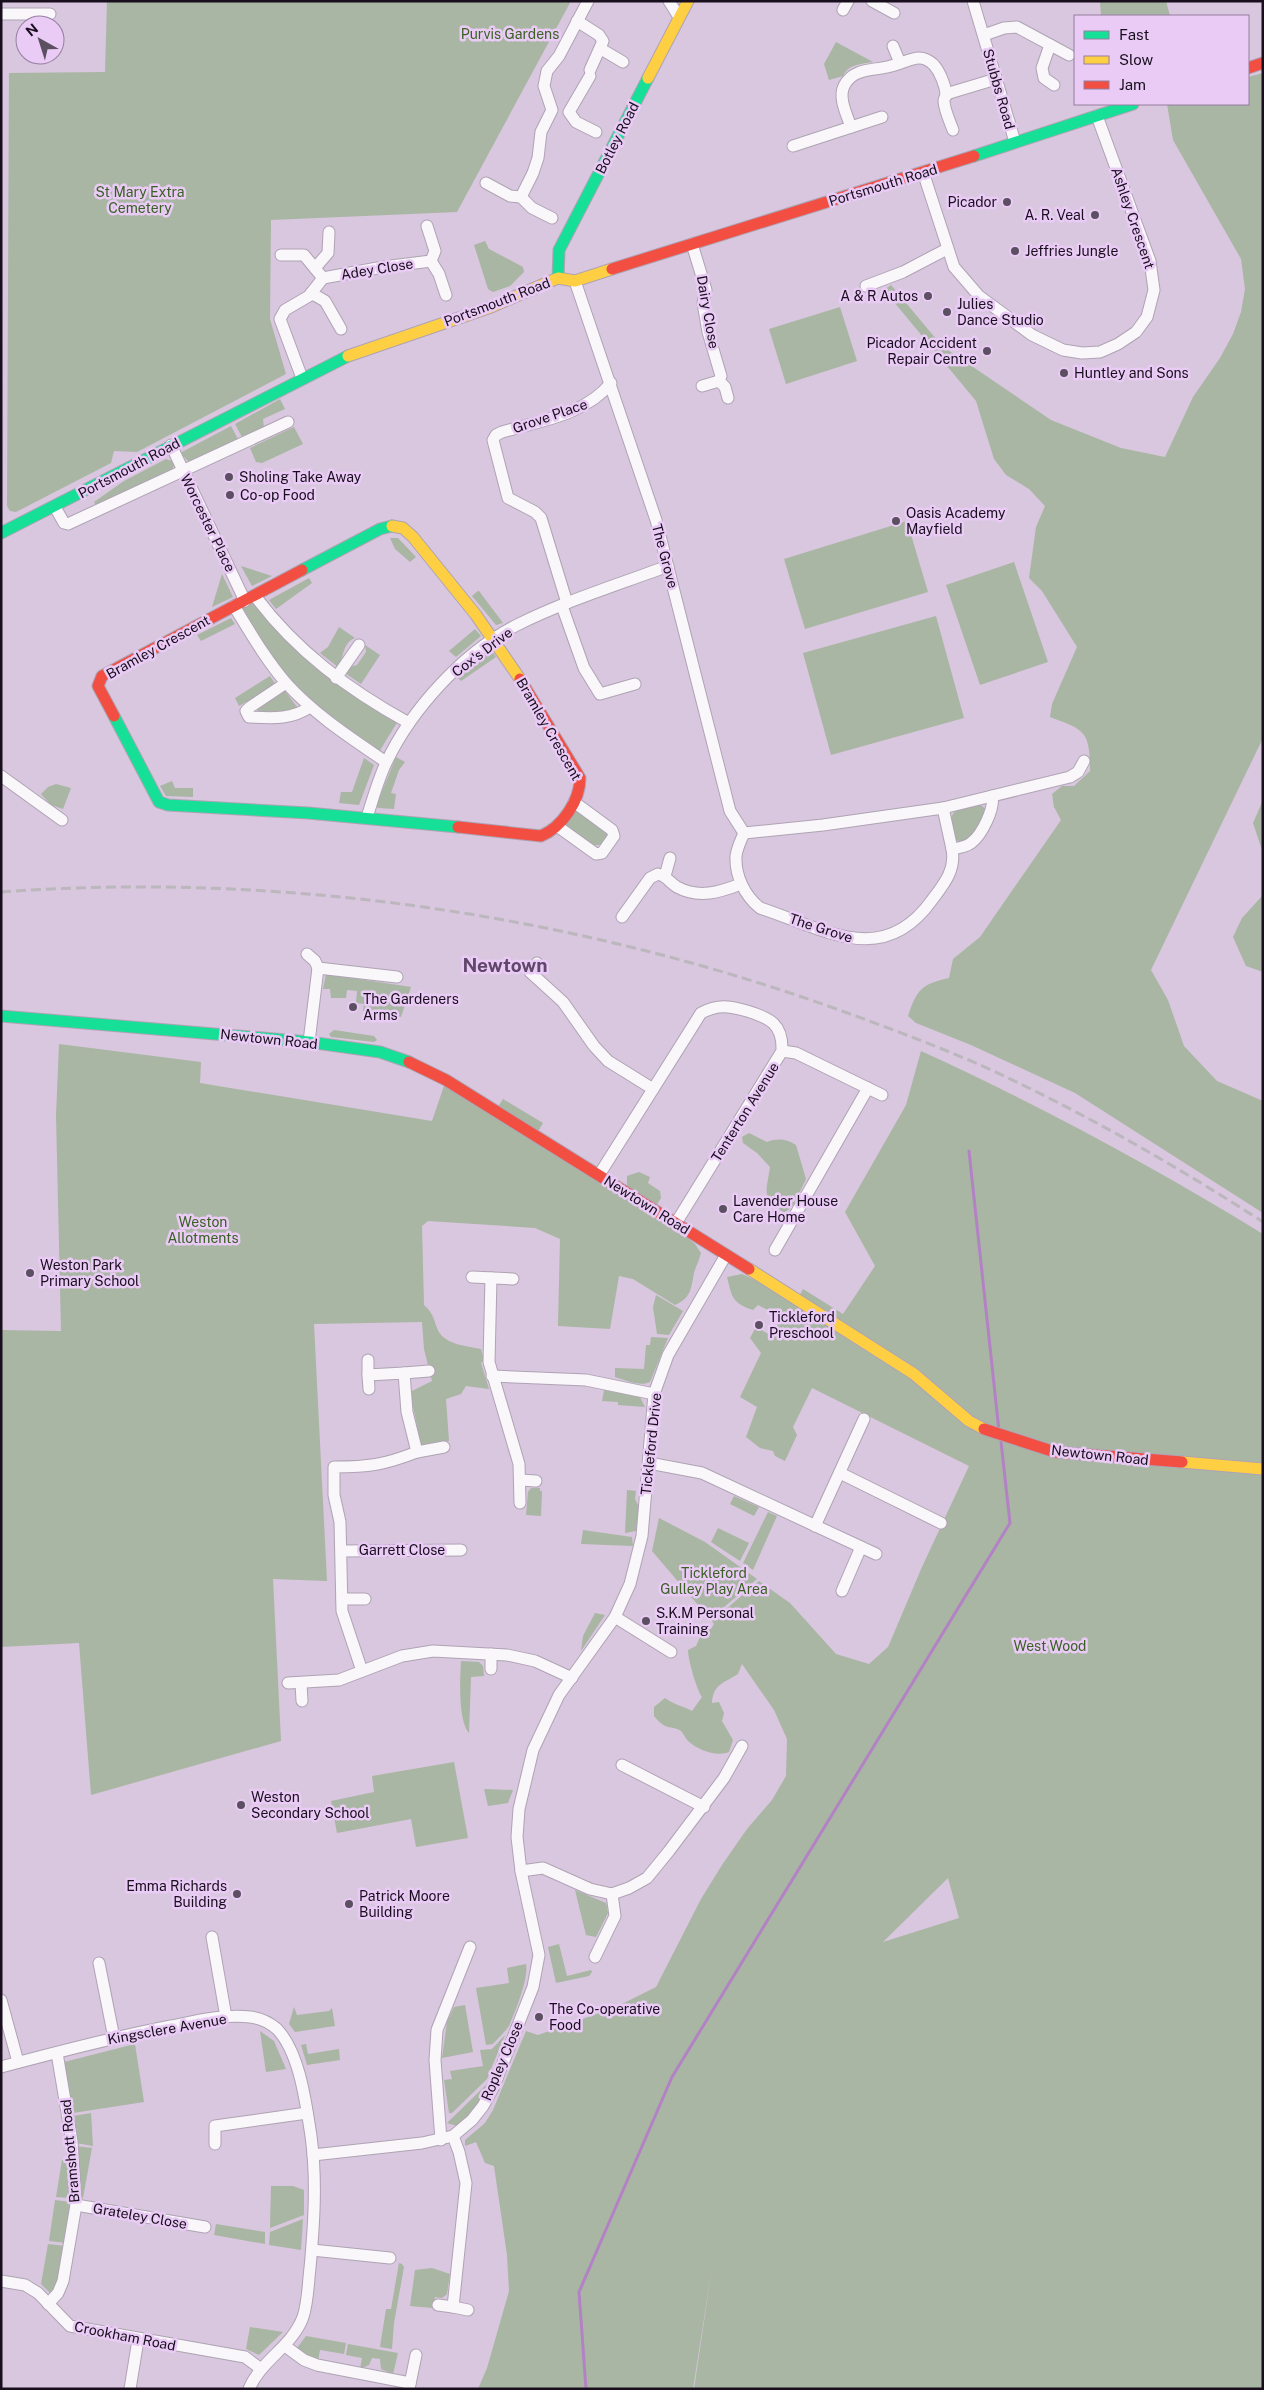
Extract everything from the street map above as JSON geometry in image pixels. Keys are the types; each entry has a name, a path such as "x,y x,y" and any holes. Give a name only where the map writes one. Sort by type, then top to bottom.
{"street":[{"path":"516,196 533,173 538,158 541,132 552,110 544,86 547,71 559,56 588,1"},
{"path":"669,1 679,17"},
{"name":"Botley Road","path":"558,278 559,250 688,1"},
{"path":"872,1 894,13"},
{"name":"Stubbs Road","path":"973,1 1015,142"},
{"path":"1,14 50,14"},
{"path":"568,112 590,73 603,44 602,37 577,21"},
{"name":"Stubbs Road","path":"984,35 1004,28 1017,27 1069,54"},
{"path":"1050,45 1042,68 1044,78 1054,85"},
{"path":"894,46 900,63"},
{"path":"600,49 623,62"},
{"path":"851,127 842,100 843,87 852,76 862,71 900,63 909,58 928,61 940,74 946,94 944,101 953,130"},
{"path":"1249,68 1263,63"},
{"path":"946,94 996,79"},
{"name":"Portsmouth Road","path":"1,533 55,507 302,378 363,349 483,310 558,278 575,281 1130,105"},
{"path":"552,110 568,112 576,122 596,132"},
{"name":"Ashley Crescent","path":"923,172 954,267 979,296 1032,335 1063,350 1082,353 1100,352 1118,344 1136,332 1147,317 1154,290 1150,262 1097,116"},
{"path":"793,146 882,117"},
{"path":"486,183 516,196 532,208 552,218"},
{"path":"427,226 433,256"},
{"path":"281,255 304,256 313,265 328,253 329,232"},
{"name":"Dairy Close","path":"692,244 706,290 704,303 708,332 721,376 720,381 725,387 728,398"},
{"path":"866,286 902,272 947,249"},
{"name":"Adey Close","path":"302,378 280,319 285,310 300,303 311,293 322,278 433,256 446,295"},
{"name":"Adey Close","path":"313,265 322,278"},
{"name":"The Grove","path":"575,281 654,514 730,811 744,833 736,857 746,893 760,908 847,938 863,940 881,939 904,929 924,912 952,870 954,860 943,808"},
{"path":"311,293 325,301 341,329"},
{"path":"702,386 720,381"},
{"name":"Grove Place","path":"564,605 541,518 535,512 508,498 493,440 496,435 502,432 591,404 602,395 611,383"},
{"path":"55,507 64,523 68,524 184,472 288,422"},
{"name":"Worcester Place","path":"171,446 250,598 284,632 336,678 410,723"},
{"name":"Bramley Crescent","path":"392,526 403,528 413,537 494,639 580,778 582,786 574,802 557,826 552,831 541,836 366,817 234,807 163,804 155,798 98,686 99,682 104,674 250,598 380,529 392,526"},
{"name":"Cox's Drive","path":"366,817 386,762 410,723 450,675 494,639 516,626 564,605 668,566"},
{"path":"564,605 584,668 600,694 634,684"},
{"path":"234,606 286,683 310,707 336,728 386,762"},
{"path":"336,678 359,645"},
{"path":"286,683 250,707 246,714 249,717 287,718 300,714 310,707"},
{"path":"744,833 824,825 943,808 1070,777 1078,772 1084,761"},
{"path":"1,776 62,820"},
{"path":"952,849 964,846 975,840 993,810 992,796"},
{"name":"Bramley Crescent","path":"557,826 596,854 602,853 614,836 612,830 574,802"},
{"path":"665,876 670,858"},
{"path":"622,917 650,878 658,874 665,876 677,887 697,893 721,892 742,884"},
{"path":"307,954 318,968 309,1042"},
{"path":"537,962 530,972 563,1002 600,1052 624,1073 653,1089"},
{"path":"318,968 397,977"},
{"name":"Tenterton Avenue","path":"599,1175 698,1018 712,1007 724,1005 766,1016 779,1032 783,1041 782,1051 676,1223"},
{"name":"Newtown Road","path":"1,1016 309,1042 380,1052 404,1059 430,1071 599,1175 914,1374 968,1421 991,1433 1055,1452 1263,1469"},
{"path":"782,1051 796,1053 882,1095"},
{"path":"775,1250 868,1088"},
{"name":"Tickleford Drive","path":"539,1955 521,1871 517,1837 519,1809 533,1750 559,1695 615,1616 630,1584 640,1548 654,1394 668,1355 726,1255"},
{"path":"472,1277 513,1279"},
{"path":"491,1278 488,1349 492,1376 515,1448 521,1480 520,1503"},
{"path":"368,1360 369,1389"},
{"path":"368,1375 429,1371"},
{"path":"404,1373 407,1412 417,1452"},
{"path":"492,1376 586,1380 654,1394"},
{"path":"815,1526 864,1419"},
{"path":"362,1671 345,1622 342,1599 340,1522 334,1495 334,1467 369,1467 385,1464 417,1452 444,1447"},
{"path":"648,1463 702,1473 876,1554"},
{"path":"840,1473 941,1523"},
{"path":"521,1480 536,1481"},
{"path":"842,1591 861,1547"},
{"name":"Garrett Close","path":"342,1551 461,1550"},
{"path":"342,1599 365,1599"},
{"path":"615,1616 671,1652"},
{"path":"288,1683 339,1680 418,1652 491,1654 535,1661 572,1678"},
{"path":"490,1669 491,1654"},
{"path":"301,1683 302,1701"},
{"path":"521,1871 543,1868 590,1889 612,1894 629,1888 647,1878 704,1807 724,1778 742,1746"},
{"path":"622,1765 704,1807"},
{"path":"595,1957 615,1916 612,1894"},
{"path":"212,1937 226,2017"},
{"path":"453,2307 466,2183 460,2152 447,2138 435,2060 437,2030 470,1947"},
{"name":"Ropley Close","path":"447,2138 472,2120 483,2106 494,2086 533,1987 539,1955"},
{"path":"99,1963 114,2038"},
{"path":"1,2000 18,2062"},
{"name":"Kingsclere Avenue","path":"1,2067 114,2038 226,2017 250,2017 268,2022 277,2029 292,2052 307,2113 313,2155 315,2209 312,2250 304,2314 296,2334 261,2369 249,2389"},
{"name":"Bramshott Road","path":"48,2304 58,2293 63,2282 76,2206 71,2133 57,2053"},
{"path":"215,2144 214,2126 307,2113"},
{"path":"313,2155 447,2138"},
{"name":"Grateley Close","path":"76,2206 205,2227"},
{"path":"312,2250 390,2258"},
{"name":"Crookham Road","path":"1,2280 25,2285 70,2326 138,2340 245,2357 261,2369"},
{"path":"438,2305 468,2310"},
{"path":"130,2389 138,2340"},
{"path":"285,2346 304,2360 410,2386 416,2355"}],"green space":[{"name":"St Mary Extra Cemetery","path":"107,1 571,1 457,212 271,220 270,319 286,374 137,452 114,451 111,463 16,512 10,511 7,506 9,73 105,72"},
{"path":"1100,1 1166,1 1170,15 1101,15"},
{"path":"836,42 873,62 852,67 843,76 829,80 824,64"},
{"path":"1263,73 1263,738 1151,970 1168,1000 1184,1046 1217,1081 1263,1101 1263,1213 1075,1093 971,1045 916,1023 908,1016 914,1000 922,989 932,983 949,978 953,959 980,937 1061,820 1054,807 1052,794 1062,786 1074,786 1090,771 1090,758 1087,740 1083,734 1071,725 1050,717 1052,704 1077,647 1042,591 1029,578 1036,527 1045,506 1029,489 1006,475 994,459 976,401 884,290 891,285 942,346 1051,420 1121,448 1165,457 1193,397 1220,358 1233,334 1241,312 1245,289 1241,259 1173,140 1167,105 1249,105 1249,77"},
{"path":"485,241 489,249 523,267 524,272 510,286 493,292 488,289 474,245"},
{"path":"840,307 857,361 786,384 769,329"},
{"path":"280,399 285,409 263,419 264,428 243,439 235,424"},
{"path":"231,426 239,441 189,462 182,455 182,452"},
{"path":"294,427 303,444 262,463 256,462 250,448"},
{"path":"166,459 172,461 174,465 171,473 96,506 94,502 124,481"},
{"path":"907,521 928,592 805,629 784,559"},
{"path":"390,538 398,538 416,557 410,562 395,549"},
{"path":"1014,562 1048,662 980,685 946,585"},
{"path":"241,566 272,576 252,586"},
{"path":"222,574 233,597 212,607"},
{"path":"309,578 312,583 276,609 269,600"},
{"path":"478,591 503,623 496,625 472,596"},
{"path":"254,603 398,721 379,752 327,716 286,676 244,614 243,608"},
{"path":"936,616 964,718 831,755 803,653"},
{"path":"231,618 235,624 201,641 197,635"},
{"path":"339,627 355,638 345,647 338,667 320,653 328,647"},
{"path":"475,629 481,636 456,657 449,651"},
{"path":"365,645 380,655 361,684 345,673 349,667 357,665 366,652"},
{"path":"487,651 492,651 496,657 461,681 457,677"},
{"path":"270,676 276,685 239,706 235,698"},
{"path":"285,691 297,707 290,712 261,713 256,709"},
{"path":"396,757 405,762 399,770 391,793 396,794 394,809 378,808 376,806"},
{"path":"364,758 374,765 359,805 339,803 341,792 352,792"},
{"path":"172,781 175,788 193,788 193,797 166,796 160,786"},
{"path":"56,784 71,788 63,809 51,805 41,794 48,787"},
{"path":"1263,800 1263,853 1253,823"},
{"path":"979,804 986,809 981,824 973,834 961,843 953,834 952,817 957,810"},
{"path":"577,810 607,832 608,836 604,844 592,846 566,825"},
{"path":"1263,895 1263,972 1246,966 1233,937 1242,918"},
{"path":"326,974 411,987 401,1017 363,1011 364,1004 356,1003 357,991 347,990 346,998 331,998 330,989 323,989"},
{"path":"334,1030 374,1036 377,1040 374,1042 331,1037 329,1034"},
{"name":"Weston Allotments","path":"59,1044 201,1062 200,1083 432,1121 446,1080 496,1110 503,1099 543,1123 536,1135 627,1195 627,1176 639,1172 650,1177 648,1183 660,1191 661,1198 653,1211 695,1244 701,1253 687,1296 675,1305 633,1279 619,1276 610,1329 558,1326 560,1239 535,1228 428,1221 422,1226 424,1305 431,1313 437,1328 444,1338 455,1343 481,1349 484,1360 481,1363 489,1389 466,1386 461,1394 446,1399 449,1441 425,1446 421,1445 410,1392 432,1381 424,1349 422,1322 314,1324 327,1581 273,1579 281,1741 91,1795 79,1643 1,1647 1,1330 61,1331 56,1115"},
{"name":"West Wood","path":"921,1051 1095,1137 1263,1234 1263,2389 694,2389 713,2261 693,2389 478,2389 487,2368 509,2291 507,2255 494,2166 485,2163 476,2142 465,2146 465,2140 485,2123 493,2110 526,2031 538,2035 616,2007 656,1987 701,1899 747,1829 772,1800 786,1776 787,1739 774,1710 742,1664 738,1674 717,1688 712,1703 719,1702 724,1713 722,1721 733,1740 729,1752 719,1754 707,1752 697,1747 688,1741 681,1731 665,1726 658,1721 654,1716 654,1707 665,1698 692,1711 702,1697 693,1675 688,1650 696,1646 704,1628 711,1629 714,1624 712,1621 759,1581 790,1603 836,1654 869,1664 888,1647 922,1567 969,1466 812,1388 793,1427 797,1435 785,1461 775,1456 773,1451 760,1448 746,1437 757,1407 740,1397 761,1353 750,1338 756,1327 772,1336 781,1317 758,1305 753,1310 741,1305 732,1294 727,1277 742,1274 797,1300 803,1289 843,1314 875,1266 845,1212 906,1105","holes":["948,1878 959,1918 883,1942"]},
{"path":"749,1133 767,1142 782,1140 796,1145 806,1179 793,1206 784,1213 768,1197 767,1189 770,1167 757,1153 743,1143 742,1137"},
{"path":"656,1295 683,1311 669,1335 657,1334 653,1307"},
{"path":"651,1337 668,1338 650,1382 642,1384 615,1377 615,1368 644,1369 646,1345 650,1345"},
{"path":"604,1390 640,1397 645,1407 618,1405 618,1402 602,1401"},
{"path":"531,1488 540,1488 540,1491 542,1491 541,1516 526,1515 528,1492"},
{"path":"627,1490 636,1491 635,1499 639,1507 636,1531 625,1533"},
{"path":"734,1496 759,1507 754,1516 730,1504"},
{"path":"768,1512 777,1516 753,1570 743,1563"},
{"name":"Tickleford Gulley Play Area","path":"659,1518 705,1542 757,1579 710,1619 652,1551"},
{"path":"718,1528 749,1543 740,1561 711,1542"},
{"path":"583,1530 632,1537 633,1546 581,1544"},
{"path":"595,1613 605,1615 581,1651 583,1636"},
{"path":"461,1661 479,1662 483,1666 484,1676 471,1677 469,1733 465,1727 461,1709"},
{"path":"454,1762 468,1838 416,1847 411,1819 337,1833 331,1801 374,1792 372,1776"},
{"path":"484,1789 513,1790 508,1803 488,1806"},
{"path":"575,1890 606,1903 608,1913 596,1937 586,1935"},
{"path":"559,1944 567,1976 591,1970 592,1972 589,1976 556,1983 548,1947"},
{"path":"526,1964 524,1986 509,2026 493,2044 486,2045 476,1988 509,1983 507,1968"},
{"path":"465,2005 473,2052 442,2058 447,2022 454,2007"},
{"path":"294,2007 297,2015 329,2011 332,2008 335,2026 295,2032 289,2024"},
{"path":"260,2031 274,2041 286,2069 266,2072"},
{"path":"505,2035 487,2079 452,2113 449,2113 444,2080 452,2079 450,2071 483,2066 480,2050 492,2049"},
{"path":"135,2044 144,2102 73,2113 64,2062"},
{"path":"306,2044 308,2054 339,2049 340,2060 307,2065 301,2045"},
{"path":"487,2084 476,2110 457,2126 447,2123"},
{"path":"91,2113 93,2146 76,2143 73,2116"},
{"path":"76,2146 92,2148 83,2198 79,2197"},
{"path":"69,2159 70,2198 56,2197 62,2160"},
{"path":"271,2186 293,2186 304,2190 304,2215 270,2228"},
{"path":"55,2200 70,2202 66,2243 49,2241"},
{"path":"303,2219 301,2250 269,2245 270,2232"},
{"path":"216,2224 265,2232 265,2244 214,2235"},
{"path":"48,2244 66,2246 54,2291 50,2293 41,2284"},
{"path":"399,2263 404,2267 394,2323 392,2349 380,2347 386,2309 391,2309"},
{"path":"432,2268 450,2274 447,2294 442,2298 435,2297 433,2308 410,2306 415,2270"},
{"path":"250,2327 283,2332 259,2355 246,2349"},
{"path":"306,2336 346,2343 344,2354 320,2350 318,2361 311,2359 297,2348"},
{"path":"348,2344 398,2353 393,2374 381,2369 380,2359 372,2358 369,2365 360,2369 362,2358 346,2355"}],"waterway":[{"path":"969,1151 999,1431"},
{"path":"586,2389 579,2292 672,2077 1010,1523 1001,1442"}],"railway":[{"path":"1,892 109,887 217,888 326,896 434,908 541,927 647,951 751,980 853,1015 972,1062 1060,1103 1196,1180 1263,1222"}],"traffic: fast":[{"path":"558,278 559,250 648,78"},
{"path":"974,156 1130,105"},
{"path":"1,533 348,356"},
{"path":"302,570 380,529 392,526"},
{"path":"114,716 159,802 168,805 308,813 458,827"},
{"path":"1,1016 309,1042 380,1052 409,1062"}],"traffic: slow":[{"path":"648,78 688,1"},
{"path":"348,356 491,307 558,278 575,281 612,269"},
{"path":"392,526 403,528 413,537 476,615 520,679"},
{"path":"749,1269 914,1374 969,1421 984,1429"},
{"path":"1182,1462 1263,1469"}],"traffic: jam":[{"path":"1249,68 1263,63"},
{"path":"612,269 974,156"},
{"path":"114,716 98,686 102,676 302,570"},
{"path":"458,827 541,836 563,820 577,796 580,778 520,679"},
{"path":"409,1062 446,1080 749,1269"},
{"path":"984,1429 1055,1452 1182,1462"}],"place":[{"name":"Picador","path":"1007,202"},
{"name":"A. R. Veal","path":"1095,215"},
{"name":"Jeffries Jungle","path":"1015,251"},
{"name":"A & R Autos","path":"928,296"},
{"name":"Julies Dance Studio","path":"947,312"},
{"name":"Picador Accident Repair Centre","path":"987,351"},
{"name":"Huntley and Sons","path":"1064,373"},
{"name":"Sholing Take Away","path":"229,477"},
{"name":"Co-op Food","path":"230,495"},
{"name":"Oasis Academy Mayfield","path":"896,521"},
{"name":"The Gardeners Arms","path":"353,1007"},
{"name":"Lavender House Care Home","path":"723,1209"},
{"name":"Weston Park Primary School","path":"30,1273"},
{"name":"Tickleford Preschool","path":"759,1325"},
{"name":"S.K.M Personal Training","path":"646,1621"},
{"name":"Weston Secondary School","path":"241,1805"},
{"name":"Emma Richards Building","path":"237,1894"},
{"name":"Patrick Moore Building","path":"349,1904"},
{"name":"The Co-operative Food","path":"539,2017"}],"district":[{"name":"Newtown","path":"505,965"}],"park label":[{"name":"Purvis Gardens","path":"510,34"}]}
